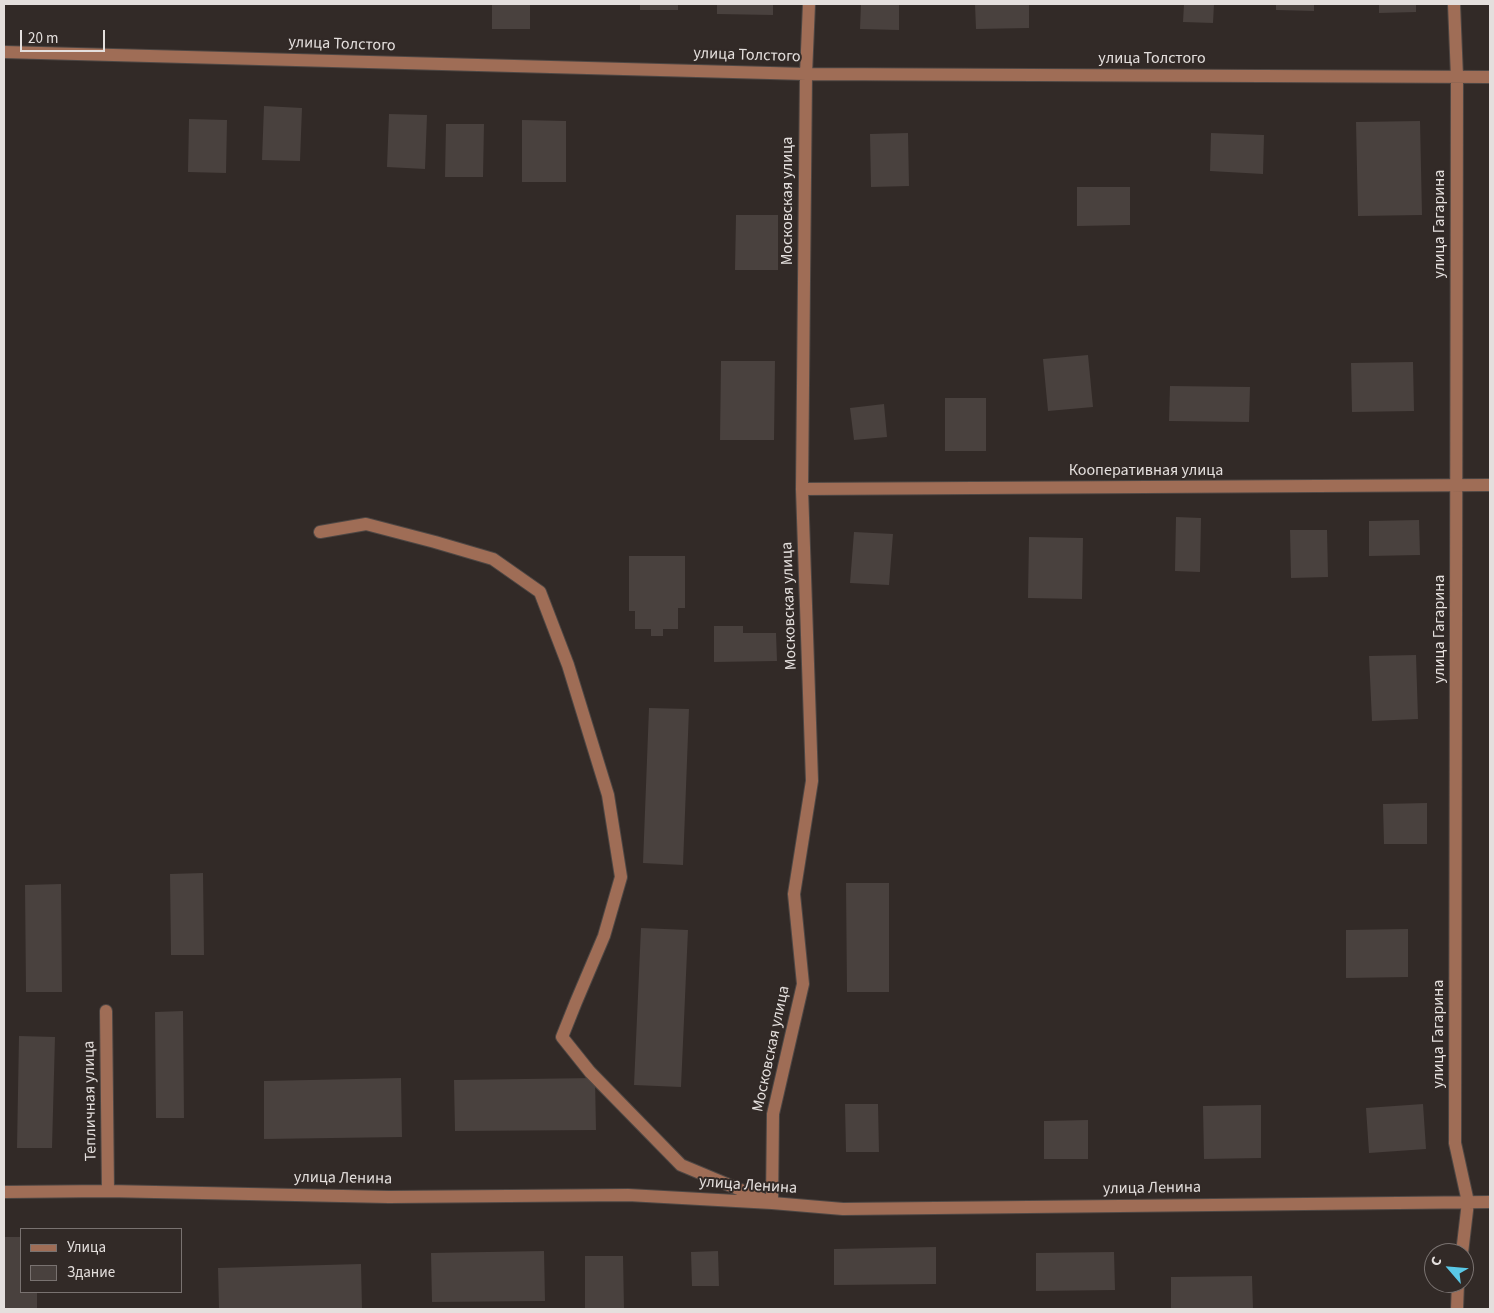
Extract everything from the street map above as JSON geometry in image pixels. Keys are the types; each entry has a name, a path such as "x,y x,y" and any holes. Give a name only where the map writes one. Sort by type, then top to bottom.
{"street":[{"name":"Московская улица","path":"772,1203 773,1114 803,984 794,894 812,780 802,489 806,74 809,4"},
{"name":"улица Гагарина","path":"1454,4 1456,77 1455,1143 1468,1202 1463,1243"},
{"name":"улица Толстого","path":"4,52 806,74 1490,77"},
{"name":"Кооперативная улица","path":"802,489 1490,485"},
{"path":"320,532 366,524 435,542 493,559 540,592 568,665 608,795 621,877 604,936 562,1037 590,1072 681,1165 772,1203"},
{"name":"Тепличная улица","path":"106,1011 108,1190"},
{"name":"улица Ленина","path":"4,1192 108,1190 388,1197 628,1195 843,1209 1490,1202"},
{"path":"1457,1309 1458,1293"}],"building":[{"path":"492,4 530,4 530,29 492,29"},
{"path":"640,4 678,4 678,10 640,10"},
{"path":"717,4 773,4 773,15 717,14"},
{"path":"861,4 899,4 899,30 860,29"},
{"path":"975,4 1029,4 1029,28 976,29"},
{"path":"1184,4 1214,4 1213,23 1183,22"},
{"path":"1276,4 1314,4 1314,11 1276,10"},
{"path":"1379,4 1416,4 1416,12 1379,13"},
{"path":"264,106 302,108 300,161 262,160"},
{"path":"389,114 427,115 425,169 387,167"},
{"path":"189,119 227,120 226,173 188,172"},
{"path":"522,120 566,121 566,182 522,182"},
{"path":"1420,121 1422,215 1358,216 1356,122"},
{"path":"446,124 484,124 483,177 445,177"},
{"path":"908,133 909,186 871,187 870,134"},
{"path":"1211,133 1264,135 1263,174 1210,171"},
{"path":"1077,187 1130,187 1130,225 1077,226"},
{"path":"736,215 778,215 778,270 735,270"},
{"path":"1088,355 1093,407 1048,411 1043,359"},
{"path":"721,361 775,361 774,440 720,440"},
{"path":"1413,362 1414,411 1352,412 1351,363"},
{"path":"1170,386 1250,387 1249,422 1169,421"},
{"path":"945,398 986,398 986,451 945,451"},
{"path":"884,404 887,437 854,440 850,408"},
{"path":"1176,517 1201,518 1200,572 1175,571"},
{"path":"1419,520 1420,555 1369,556 1369,521"},
{"path":"1290,530 1327,530 1328,577 1291,578"},
{"path":"854,532 893,534 889,585 850,583"},
{"path":"1029,537 1083,538 1082,599 1028,598"},
{"path":"629,556 685,556 685,608 678,608 678,629 663,629 663,636 651,636 651,629 635,629 635,611 629,611"},
{"path":"714,626 743,626 743,633 776,633 777,661 714,662"},
{"path":"1416,655 1418,719 1372,721 1369,656"},
{"path":"649,708 689,709 683,865 643,863"},
{"path":"1427,803 1427,844 1384,844 1383,804"},
{"path":"203,873 204,955 171,955 170,874"},
{"path":"846,883 889,883 889,992 847,992"},
{"path":"61,884 62,992 26,992 25,885"},
{"path":"641,928 688,930 681,1087 634,1085"},
{"path":"1408,929 1408,977 1346,978 1346,930"},
{"path":"183,1011 184,1118 156,1118 155,1012"},
{"path":"19,1036 55,1037 52,1148 17,1148"},
{"path":"401,1078 402,1137 264,1139 264,1081"},
{"path":"595,1078 596,1130 455,1131 454,1080"},
{"path":"845,1104 878,1104 879,1152 846,1152"},
{"path":"1423,1104 1426,1149 1369,1153 1366,1108"},
{"path":"1261,1105 1261,1158 1204,1159 1203,1106"},
{"path":"1088,1120 1088,1159 1044,1159 1044,1121"},
{"path":"4,1237 20,1237 20,1293 37,1293 37,1309 5,1309"},
{"path":"936,1247 936,1284 834,1285 834,1249"},
{"path":"544,1251 545,1301 432,1302 431,1253"},
{"path":"718,1251 719,1286 692,1286 691,1252"},
{"path":"1114,1252 1115,1290 1036,1291 1036,1253"},
{"path":"585,1256 623,1256 624,1309 585,1309"},
{"path":"361,1264 362,1309 219,1309 218,1268"},
{"path":"1252,1276 1253,1309 1171,1309 1171,1277"}]}
